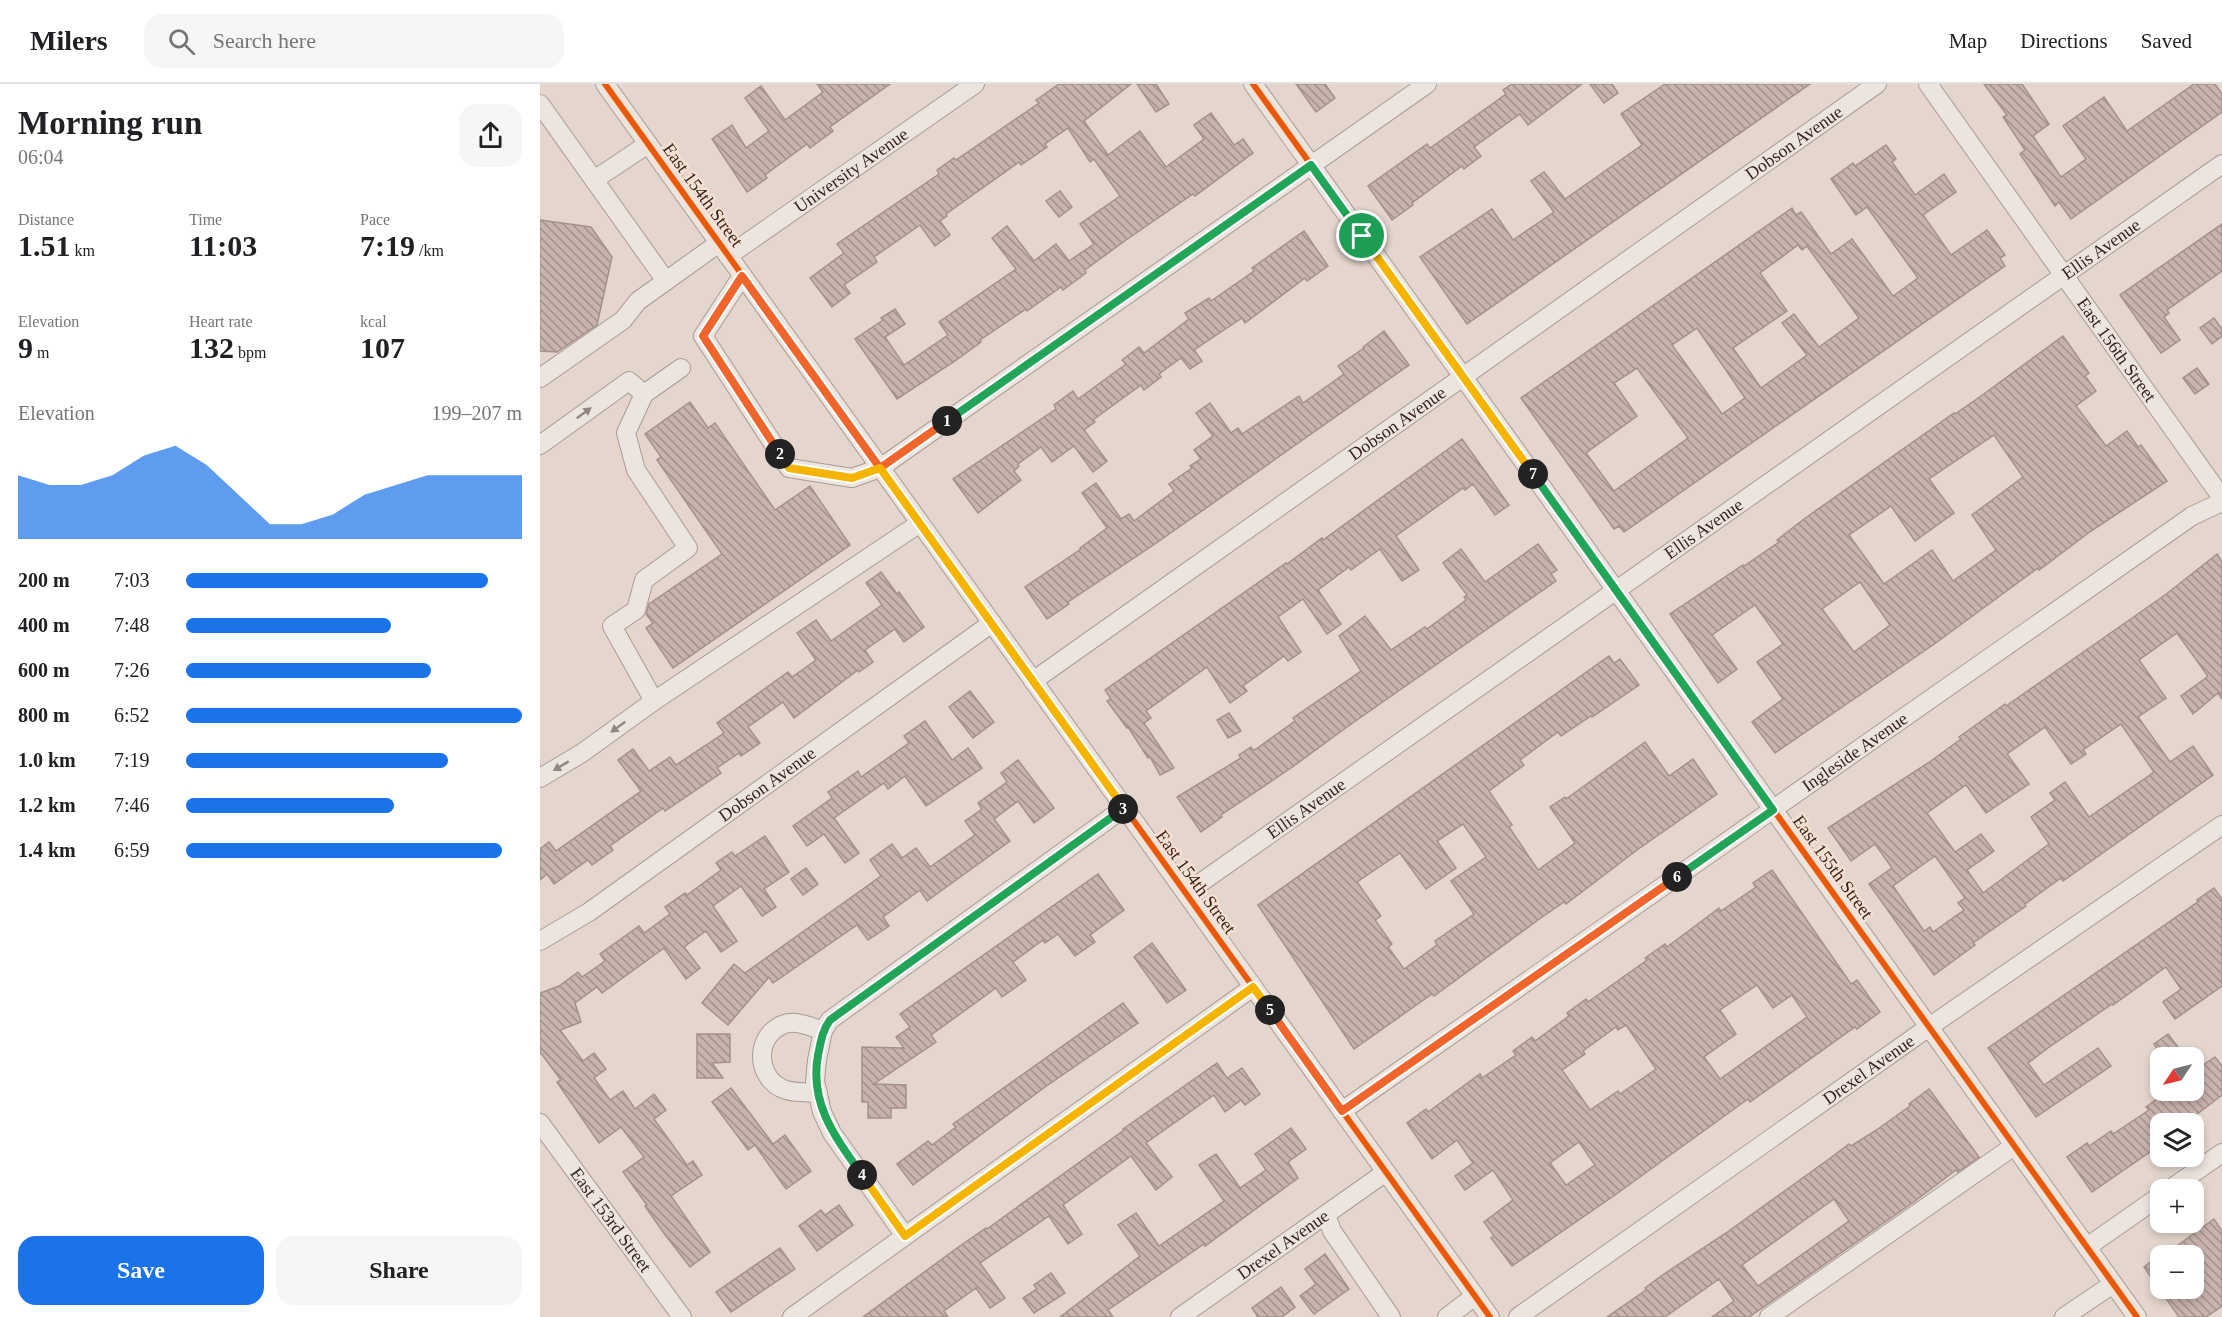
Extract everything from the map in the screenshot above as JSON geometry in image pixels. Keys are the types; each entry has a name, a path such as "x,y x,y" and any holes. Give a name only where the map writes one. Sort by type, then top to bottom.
{"street":[{"name":"East 154th Street","path":"605,84 1490,1317"},
{"name":"University Avenue","path":"540,378 623,320 638,301 666,281 723,249 975,84"},
{"name":"East 155th Street","path":"1253,84 2137,1317"},
{"path":"742,276 703,336 789,468 852,478 880,468 1427,84"},
{"name":"Dobson Avenue","path":"1033,681 1877,84"},
{"name":"East 156th Street","path":"1929,84 2222,500"},
{"path":"540,104 666,281"},
{"path":"594,180 648,144"},
{"name":"Ellis Avenue","path":"1186,893 2222,164"},
{"path":"654,701 612,626 636,610 644,580 688,548 636,470 626,433 644,394 681,368"},
{"path":"540,445 629,381 644,394"},
{"name":"Ingleside Avenue","path":"1342,1111 2192,516 2222,500"},
{"path":"540,778 582,753 654,701 920,523"},
{"name":"Dobson Avenue","path":"540,940 589,912 992,622"},
{"path":"905,1236 832,1133 822,1112 815,1081 823,1030 830,1020 1124,808"},
{"name":"Drexel Avenue","path":"1518,1317 1929,1027 2222,825"},
{"path":"792,1317 1253,987"},
{"path":"818,1093 782,1089 767,1077 762,1063 763,1045 772,1032 784,1024 799,1023 823,1030"},
{"name":"East 153rd Street","path":"540,1123 682,1317"},
{"path":"1769,1317 2014,1146"},
{"path":"2185,1179 2222,1153"},
{"name":"Drexel Avenue","path":"1180,1317 1386,1172"},
{"path":"2086,1247 2150,1203"},
{"path":"1326,1215 1332,1231 1390,1317"},
{"path":"2065,1317 2113,1284"},
{"path":"1447,1317 1475,1296"}],"building":[{"path":"817,84 890,84 830,127 833,131 810,148 807,144 765,175 767,178 747,192 712,139 732,125 746,148 769,131 745,98 761,86 785,120 823,92"},
{"path":"1059,84 1131,84 1084,121 1108,155 1140,131 1166,167 1204,139 1194,125 1211,113 1234,145 1243,139 1253,153 1195,196 1193,194 1126,240 1085,270 1086,273 1063,290 1061,287 1027,311 1026,309 980,340 981,342 955,361 897,399 855,339 895,309 905,324 885,337 904,365 948,335 939,322 1016,269 992,238 1007,226 1034,261 1056,244 1069,261 1094,244 1080,224 1120,196 1094,159 1090,162 1068,128 1045,144 1047,147 1021,165 1019,162 946,214 947,216 940,221 950,235 935,246 920,225 874,257 877,262 844,285 850,293 832,307 810,278 844,253 837,244 939,174 937,170 954,158 956,160 1039,103 1036,100"},
{"path":"1137,84 1156,84 1169,104 1156,112"},
{"path":"1296,84 1325,84 1335,98 1316,112"},
{"path":"1512,84 1582,84 1528,125 1520,114 1474,147 1481,156 1464,169 1462,166 1392,220 1368,186 1427,144 1430,148 1460,127 1506,94 1503,90"},
{"path":"1590,84 1612,84 1618,93 1604,103"},
{"path":"1665,84 1810,84 1467,324 1420,257 1492,209 1513,240 1554,212 1531,181 1544,172 1565,199 1642,145 1621,114"},
{"path":"1984,84 2022,84 2049,124 2033,136 2061,177 2086,159 2063,126 2104,97 2127,131 2194,84 2215,84 2222,94 2222,112 2071,219 2059,202 2055,206 2020,154 2025,150 2003,117 2007,115"},
{"path":"1886,145 1896,159 1892,162 1915,195 1944,174 1956,192 1923,215 1951,255 1987,230 2005,255 2000,258 2005,266 1624,532 1619,526 1614,529 1521,398 1792,208 1796,215 1801,212 1831,254 1852,239 1893,296 1918,278 1867,207 1856,215 1831,179 1853,163 1855,166","holes":["1798,245 1802,250 1807,246 1859,318 1819,347 1794,314 1782,323 1807,355 1761,388 1733,348 1787,311 1760,273","1697,328 1745,398 1722,414 1672,345","1637,368 1688,438 1614,491 1586,453 1637,416 1614,383"]},
{"path":"1060,191 1072,207 1059,217 1046,201"},
{"path":"540,220 591,227 612,257 597,325 557,352 540,351"},
{"path":"2222,224 2222,271 2167,310 2169,313 2164,317 2180,340 2161,353 2120,295"},
{"path":"1304,231 1328,266 1307,281 1305,278 1245,323 1242,318 1194,350 1202,361 1190,369 1181,358 1159,374 1161,377 1144,390 1141,385 1093,420 1095,422 1084,430 1107,461 1093,472 1074,446 1052,462 1041,447 1018,464 1019,466 1014,471 1021,480 978,513 953,479 1056,409 1054,405 1073,391 1078,399 1126,364 1122,360 1139,347 1144,353 1189,319 1185,313 1209,298 1211,301 1254,271 1252,268"},
{"path":"2214,318 2222,329 2222,336 2212,344 2200,328"},
{"path":"1384,331 1409,365 1155,544 1068,602 1069,604 1047,619 1025,587 1081,549 1107,528 1082,493 1096,483 1121,519 1129,514 1134,521 1174,491 1169,484 1201,459 1194,450 1213,436 1196,413 1210,403 1231,433 1238,428 1242,434 1299,396 1303,403 1344,374 1338,366"},
{"path":"2063,336 2089,373 2085,376 2096,391 2076,406 2106,446 2127,431 2138,447 2141,445 2167,481 2091,531 1933,645 1775,753 1752,722 1783,699 1757,662 1783,644 1755,605 1712,635 1737,669 1718,683 1670,614 1779,542 1777,540 1804,519","holes":["1994,435 2023,477 1972,515 1996,550 1953,581 1932,550 1884,584 1849,535 1891,506 1915,541 1954,513 1929,479","1860,582 1890,625 1854,652 1822,609"]},
{"path":"2197,368 2209,384 2195,394 2183,378"},
{"path":"690,402 708,428 715,423 775,510 810,486 850,545 673,668 646,628 653,623 646,614 649,604 722,554 657,460 661,457 645,434"},
{"path":"1462,439 1509,505 1495,515 1473,484 1465,490 1463,488 1396,536 1419,570 1402,581 1380,549 1351,570 1349,567 1318,590 1341,624 1327,634 1303,599 1278,617 1301,652 1288,661 1284,656 1243,686 1247,691 1230,703 1207,667 1146,711 1151,718 1144,723 1174,768 1160,775 1150,757 1148,758 1128,727 1107,701 1111,699 1105,690 1322,538 1323,540"},
{"path":"1538,544 1557,570 1551,574 1556,581 1221,815 1222,817 1201,832 1177,797 1241,758 1239,755 1251,747 1253,750 1256,749 1295,721 1293,718 1361,671 1339,636 1365,616 1391,650 1425,627 1427,629 1466,600 1464,597 1467,595 1443,563 1461,549 1485,582"},
{"path":"2217,554 2222,562 2222,699 2218,693 2193,714 2181,696 2207,675 2177,633 2139,660 2166,698 2138,717 2170,762 2193,746 2213,775 2063,881 2061,878 1934,975 1869,884 1892,868 1875,844 1851,861 1828,828 1928,763 2005,704 2006,706 2165,595","holes":["2121,724 2154,772 2089,817 2065,782 2050,793 2055,800 2031,817 2049,844 1983,893 1967,870 1994,851 1981,834 1955,852 1927,813 1966,785 1986,813 2029,784 2007,754 2045,727 2071,764 2086,754 2083,750","1935,856 1965,898 1958,903 1964,910 1933,932 1930,927 1924,931 1893,886"]},
{"path":"881,572 897,594 899,592 924,627 904,642 895,629 865,650 873,662 859,672 858,670 794,718 783,702 748,727 760,743 741,756 739,753 717,768 721,773 665,811 663,808 610,846 613,850 592,865 588,860 554,884 547,874 540,880 540,849 549,842 556,851 641,791 618,760 633,749 649,771 670,757 676,765 724,733 717,723 788,672 792,677 816,660 797,633 816,620 831,641 882,605 866,583"},
{"path":"1609,656 1614,663 1620,659 1639,685 1561,736 1558,732 1520,760 1524,765 1489,791 1512,825 1509,827 1538,870 1575,843 1550,807 1565,797 1566,799 1645,742 1669,776 1693,759 1717,794 1637,850 1566,904 1564,902 1434,996 1432,994 1354,1049 1258,905","holes":["1463,824 1486,857 1451,881 1474,914 1435,941 1437,945 1404,969 1388,947 1392,944 1375,920 1381,916 1357,882 1400,853 1426,889 1456,868 1437,841"]},
{"path":"970,691 994,722 973,738 949,707"},
{"path":"1229,713 1241,731 1228,738 1217,720"},
{"path":"925,721 952,760 968,748 982,768 926,806 905,776 888,789 884,783 834,818 859,853 845,863 824,834 807,846 793,826 832,798 828,792 858,771 861,777 909,743 904,736"},
{"path":"1018,760 1054,808 1034,823 1018,801 994,819 1010,841 927,901 920,890 883,917 889,926 868,940 857,925 773,983 769,977 728,1025 702,1003 734,964 745,973 881,876 870,860 892,844 902,858 916,848 930,867 975,835 965,821 982,809 978,803 1007,782 1001,773"},
{"path":"765,836 789,872 764,889 776,907 762,916 741,886 713,906 737,941 721,952 706,931 684,947 700,968 686,979 664,948 602,993 597,987 575,1003 581,1022 560,1030 583,1061 594,1053 606,1069 594,1078 610,1100 623,1091 635,1109 654,1094 666,1110 654,1119 687,1165 693,1161 702,1175 671,1196 710,1252 690,1267 663,1232 623,1172 644,1157 621,1127 599,1143 557,1082 561,1080 540,1052 540,993 559,986 578,972 582,977 605,961 600,954 639,926 644,933 670,914 665,907 685,893 687,895 721,870 716,863 732,852 735,856"},
{"path":"806,868 818,884 803,895 791,879"},
{"path":"1772,870 1851,984 1857,980 1880,1012 1857,1029 1855,1027 1750,1102 1748,1099 1512,1266 1491,1238 1494,1236 1484,1222 1513,1200 1493,1170 1465,1190 1455,1176 1473,1163 1457,1140 1432,1159 1407,1123 1426,1109 1428,1112 1480,1074 1482,1078 1516,1055 1513,1051 1532,1037 1535,1041 1569,1016 1567,1013 1586,999 1588,1002 1647,960 1645,958 1665,944 1667,947 1719,908 1721,911 1756,887 1753,883","holes":["1757,985 1773,1008 1792,995 1807,1017 1720,1079 1704,1057 1736,1034 1720,1010","1626,1025 1656,1069 1620,1094 1618,1091 1590,1110 1562,1070 1585,1054 1583,1051 1616,1027 1618,1030","1579,1142 1595,1165 1566,1185 1550,1163"]},
{"path":"1098,874 1124,910 1090,935 1095,942 1075,956 1058,934 1045,943 1043,940 1013,962 1026,980 1002,997 996,988 931,1035 936,1042 874,1084 906,1085 906,1108 891,1108 891,1118 868,1118 868,1102 862,1102 862,1047 904,1048 896,1037 910,1027 900,1014"},
{"path":"2214,888 2222,899 2222,986 2175,1019 2163,1002 2181,989 2166,967 2048,1048 2028,1063 2044,1085 2098,1048 2111,1066 2036,1117 1988,1048 2199,901 2197,900"},
{"path":"1152,943 1186,990 1167,1003 1134,957"},
{"path":"1123,1003 1138,1023 1045,1087 913,1185 897,1164 928,1141 932,1145 956,1127 953,1124"},
{"path":"697,1034 730,1034 730,1062 712,1063 723,1078 697,1078"},
{"path":"2168,1034 2178,1047 2156,1047 2154,1044"},
{"path":"2215,1057 2222,1066 2222,1095 2198,1113 2150,1113 2150,1152 2092,1192 2067,1157 2087,1143 2089,1146 2111,1131 2113,1134 2149,1110 2146,1107 2154,1101 2204,1101 2204,1064"},
{"path":"1217,1063 1227,1078 1242,1068 1260,1094 1245,1105 1241,1100 1225,1112 1214,1095 1146,1143 1172,1177 1156,1190 1131,1156 1063,1205 1082,1234 1068,1244 1049,1216 980,1263 1005,1298 990,1308 976,1288 944,1311 948,1317 863,1317 957,1248 987,1229"},
{"path":"731,1088 773,1144 785,1135 811,1171 786,1189 755,1145 748,1150 712,1102"},
{"path":"1929,1089 1979,1157 1958,1172 1956,1170 1749,1317 1712,1317 1734,1301 1719,1279 1665,1317 1607,1317 1646,1290 1645,1288 1661,1276 1726,1233 1849,1144 1851,1146 1875,1131 1910,1106 1909,1104","holes":["1834,1199 1849,1221 1758,1286 1742,1265"]},
{"path":"1291,1128 1306,1149 1288,1162 1298,1178 1205,1246 1204,1244 1108,1310 1113,1317 1060,1317 1140,1256 1118,1225 1136,1213 1159,1246 1224,1201 1199,1165 1216,1154 1240,1188 1266,1170 1255,1154"},
{"path":"839,1205 853,1225 817,1251 799,1226 821,1210 825,1215"},
{"path":"2214,1219 2222,1231 2222,1306 2206,1317 2179,1317 2166,1299 2204,1299 2204,1245 2178,1245 2195,1233 2204,1233 2204,1226"},
{"path":"780,1248 795,1269 731,1312 716,1292"},
{"path":"1325,1254 1349,1289 1314,1314 1300,1296 1316,1284 1305,1269"},
{"path":"2150,1262 2150,1276 2144,1267"},
{"path":"1051,1273 1065,1293 1034,1313 1023,1298 1037,1289 1034,1285"},
{"path":"1281,1287 1295,1307 1282,1317 1258,1317 1252,1308"}],"cycle path":[{"path":"605,84 1490,1317"},
{"path":"1253,84 2137,1317"}],"route":[{"path":"1362,236 1311,165 880,468 742,276 703,336 789,468 852,478 880,468 1124,808 830,1020 823,1030 815,1081 822,1112 832,1133 905,1236 1253,987 1342,1111 1773,810 1362,236"}]}
